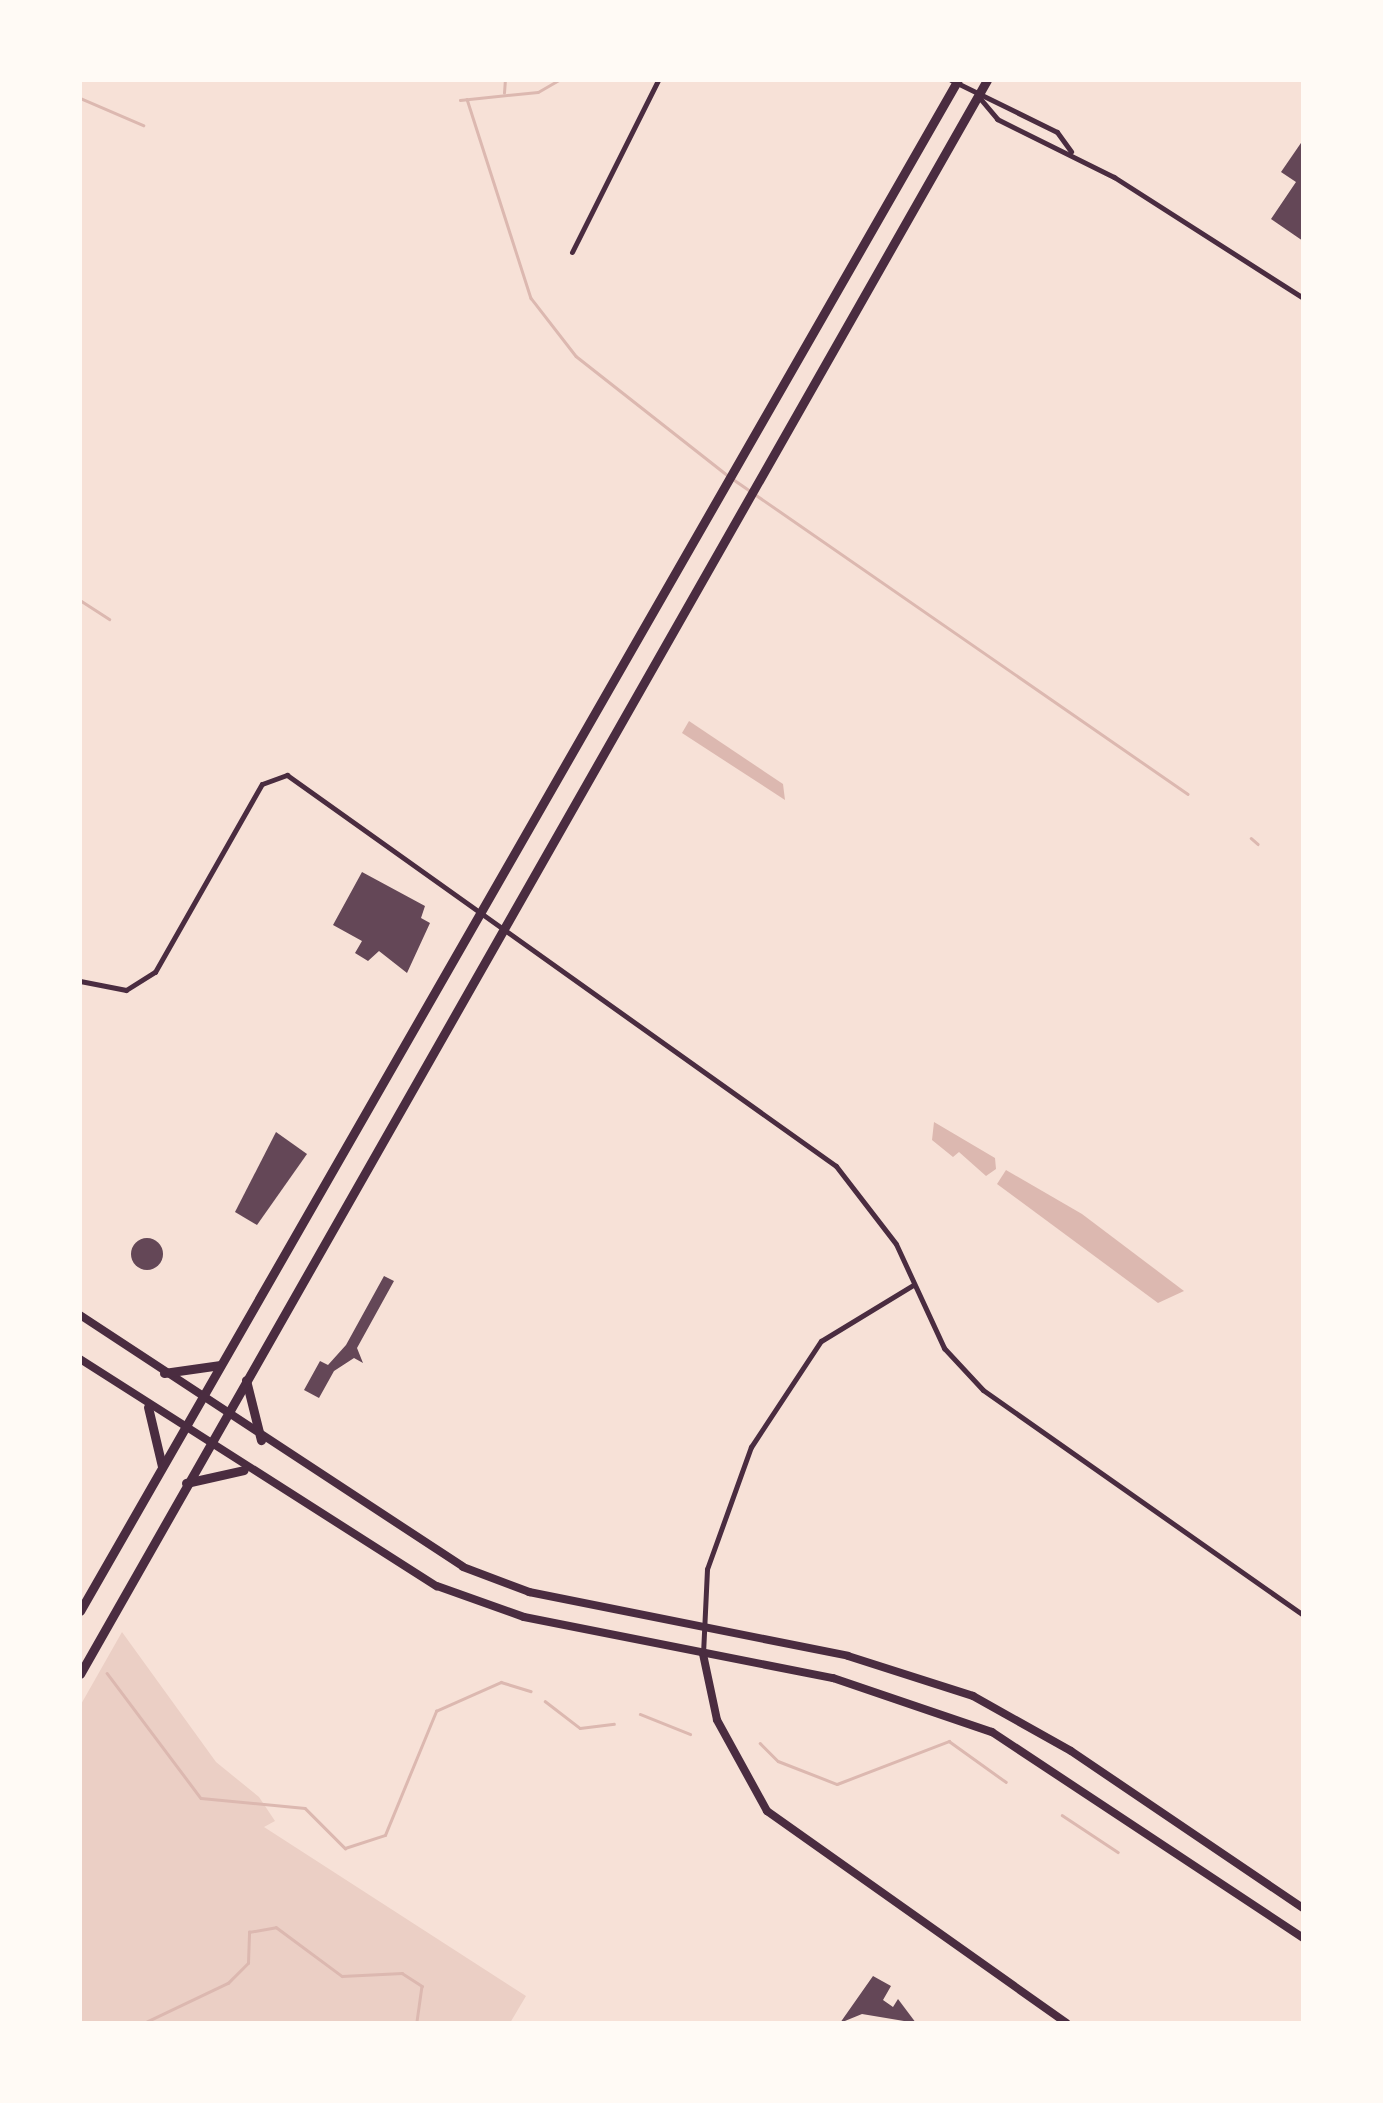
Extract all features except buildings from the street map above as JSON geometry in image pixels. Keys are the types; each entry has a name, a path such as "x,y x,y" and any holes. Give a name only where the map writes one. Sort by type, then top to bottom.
{"main road":[{"path":"80,1674 206,1446 504,929 759,470 988,80"},
{"path":"80,1611 698,538 955,81"},
{"path":"80,1315 261,1440 462,1568 529,1592 848,1656 973,1696 1303,1908"},
{"path":"80,1359 206,1446 437,1586 524,1616 850,1683 992,1732 1303,1938"},
{"path":"164,1373 220,1364"},
{"path":"246,1380 261,1440"},
{"path":"148,1407 162,1466"},
{"path":"186,1483 244,1470"},
{"path":"703,1654 716,1720 767,1811 1066,2023"}],"street":[{"path":"572,252 658,80"},
{"path":"955,81 978,96 1058,132 1072,153"},
{"path":"978,96 997,119 1072,153 1303,298"},
{"path":"80,982 126,990 155,972 274,775 293,778 836,1166 868,1197 944,1348 983,1390 1303,1615"},
{"path":"703,1654 701,1628 727,1494 788,1384 821,1341 913,1285"}],"shaded area":[{"path":"689,721 783,784 785,800 682,733"},
{"path":"934,1122 995,1158 996,1169 986,1176 959,1152 953,1157 932,1140"},
{"path":"1006,1170 1082,1214 1184,1291 1158,1303 997,1184"},
{"path":"122,1632 216,1762 259,1797 275,1821 264,1827 526,1996 510,2023 80,2023 80,1706"}],"waterway":[{"path":"504,93 505,80"},
{"path":"460,100 538,92 559,80"},
{"path":"80,98 143,125"},
{"path":"467,99 531,298 576,356 727,475"},
{"path":"733,479 1188,794"},
{"path":"80,600 109,619"},
{"path":"1251,838 1258,844"},
{"path":"107,1673 201,1798 305,1808 345,1848 385,1835 436,1711 501,1682 531,1691"},
{"path":"545,1701 580,1728 614,1724"},
{"path":"640,1714 690,1734"},
{"path":"760,1743 778,1761 837,1784 949,1741 1006,1782"},
{"path":"1062,1815 1118,1852"},
{"path":"144,2023 228,1983 248,1963 249,1932 276,1927 342,1976 402,1973 422,1986 417,2023"}]}
